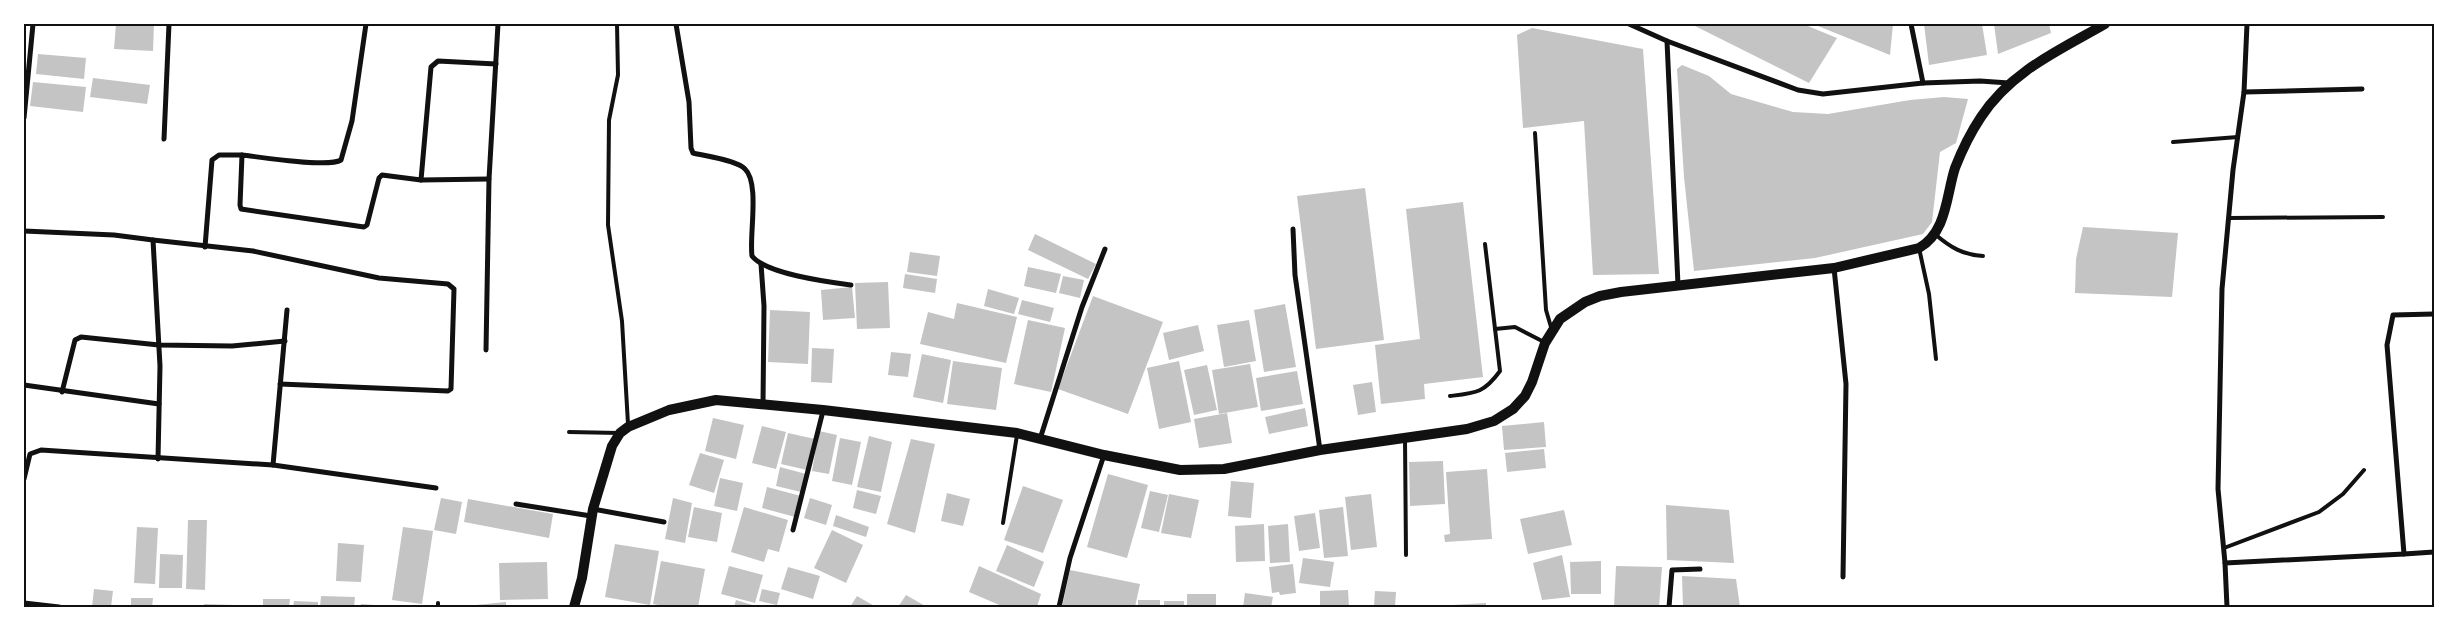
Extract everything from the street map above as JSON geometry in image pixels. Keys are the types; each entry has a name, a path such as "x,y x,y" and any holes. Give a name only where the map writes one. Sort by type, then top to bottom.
{"main road":[{"path":"574,607 609,456 624,430 668,410 693,404 716,400 763,404 1017,433 1104,455 1180,470 1204,471 1404,436 1467,429 1494,421 1513,409 1525,396 1532,382 1545,343 1552,330 1570,310 1600,296 1834,268 1919,248 1936,235 1956,167 1968,140 1982,116 2009,83 2025,70 2105,24"}],"street":[{"path":"24,118 34,24"},
{"path":"164,139 169,24"},
{"path":"205,247 212,160 219,154 321,163 340,160 352,121 366,24"},
{"path":"486,350 489,179 498,24"},
{"path":"676,24 689,102 691,148 693,153 736,164 745,169 750,178 752,196 752,256 761,264 812,280 851,285"},
{"path":"1629,24 1667,41 1798,90 1822,94 1923,83 1980,81 2009,83"},
{"path":"1911,24 1923,83"},
{"path":"2227,607 2218,480 2222,289 2244,92 2247,24"},
{"path":"1667,41 1678,286"},
{"path":"422,180 431,67 438,61 496,64"},
{"path":"2244,92 2362,89"},
{"path":"242,155 240,205 245,211 364,227 367,225 379,178 382,175 422,180 489,179"},
{"path":"1293,229 1295,275 1320,450"},
{"path":"24,231 114,235 205,247 253,251 380,278 448,284 454,289 451,389 448,392 280,384"},
{"path":"153,240 160,345 158,459"},
{"path":"1040,439 1082,307 1105,249"},
{"path":"761,264 764,306 763,404"},
{"path":"1834,268 1846,384 1843,577"},
{"path":"273,466 287,310"},
{"path":"2404,554 2387,345 2393,315 2434,314"},
{"path":"62,392 77,338 160,345 232,346 285,341"},
{"path":"24,385 62,392 159,404"},
{"path":"793,530 823,410"},
{"path":"24,479 30,454 41,450 273,466 436,488"},
{"path":"1059,607 1070,558 1104,455"},
{"path":"516,504 623,514 664,522"},
{"path":"2225,563 2434,552"},
{"path":"1669,607 1672,570 1700,568"},
{"path":"24,603 59,607"}],"lane":[{"path":"569,432 624,430 622,321 608,225 609,120 618,75 617,24"},
{"path":"1535,133 1546,310 1552,330"},
{"path":"2173,142 2238,137"},
{"path":"2229,218 2382,217"},
{"path":"1936,235 1947,245 1968,255 1983,256"},
{"path":"1450,396 1476,393 1489,386 1500,372 1485,244"},
{"path":"1919,248 1929,294 1936,359"},
{"path":"1495,329 1515,327 1545,343"},
{"path":"1003,523 1017,433"},
{"path":"1404,436 1406,555"},
{"path":"2224,548 2319,512 2343,494 2364,470"}],"building":[{"path":"116,24 154,24 153,51 114,49"},
{"path":"1691,24 1803,24 1837,38 1809,83"},
{"path":"1813,24 1893,24 1890,55"},
{"path":"1924,24 1982,24 1987,55 1929,65"},
{"path":"1994,24 2049,24 2051,33 1998,54"},
{"path":"1532,28 1643,49 1659,274 1593,275 1584,121 1523,128 1517,35"},
{"path":"38,54 86,58 84,79 36,74"},
{"path":"1682,65 1709,76 1731,94 1793,112 1828,114 1910,100 1944,97 1968,99 1956,143 1940,152 1932,222 1923,234 1815,258 1694,271 1684,177 1677,69"},
{"path":"93,78 150,85 147,104 90,97"},
{"path":"33,82 86,87 83,112 30,106"},
{"path":"1365,188 1384,340 1316,349 1297,196"},
{"path":"1463,202 1483,377 1424,384 1425,399 1381,404 1375,345 1420,339 1406,209"},
{"path":"2083,227 2178,233 2172,297 2075,293 2076,259"},
{"path":"1035,234 1096,264 1088,279 1028,250"},
{"path":"910,252 940,256 937,276 907,272"},
{"path":"1028,267 1061,274 1056,293 1024,286"},
{"path":"905,274 937,279 935,293 903,288"},
{"path":"1063,276 1084,280 1080,298 1059,293"},
{"path":"888,282 890,328 857,329 855,283"},
{"path":"852,287 855,318 823,320 821,290"},
{"path":"988,289 1019,298 1014,314 984,306"},
{"path":"1093,296 1163,322 1128,414 1058,389"},
{"path":"1022,300 1054,308 1050,322 1018,314"},
{"path":"957,303 1017,317 1006,363 920,344 928,312 954,319"},
{"path":"1285,304 1296,367 1264,372 1254,310"},
{"path":"770,310 810,312 808,364 768,362"},
{"path":"1028,320 1065,328 1051,392 1014,384"},
{"path":"1249,320 1256,361 1224,367 1217,325"},
{"path":"1198,325 1204,351 1169,360 1163,333"},
{"path":"812,348 834,349 832,383 811,382"},
{"path":"891,352 911,354 908,377 888,375"},
{"path":"922,354 951,360 943,403 913,397"},
{"path":"953,361 1002,368 996,410 947,404"},
{"path":"1179,361 1191,422 1159,429 1147,368"},
{"path":"1250,364 1258,407 1219,414 1212,370"},
{"path":"1207,365 1217,410 1194,415 1184,370"},
{"path":"1297,371 1303,404 1261,411 1256,378"},
{"path":"1372,382 1376,412 1358,415 1353,385"},
{"path":"1305,408 1308,426 1269,434 1265,417"},
{"path":"1227,413 1232,443 1199,448 1194,419"},
{"path":"713,418 744,425 736,459 705,451"},
{"path":"1544,422 1546,447 1504,450 1502,426"},
{"path":"762,426 786,432 776,469 752,463"},
{"path":"819,431 837,435 829,474 812,471"},
{"path":"788,433 815,439 807,470 781,464"},
{"path":"869,436 892,442 881,492 857,487"},
{"path":"840,438 861,442 852,485 832,481"},
{"path":"911,439 935,444 915,533 887,524"},
{"path":"1544,449 1546,468 1507,472 1505,453"},
{"path":"700,453 724,460 714,493 689,485"},
{"path":"1443,461 1445,504 1410,506 1409,462"},
{"path":"780,467 806,474 801,492 776,486"},
{"path":"1487,469 1492,539 1445,542 1444,535 1450,534 1446,472"},
{"path":"1108,474 1148,485 1127,558 1087,547"},
{"path":"720,478 743,483 737,511 714,506"},
{"path":"1231,481 1254,483 1251,518 1228,516"},
{"path":"1023,486 1063,500 1043,553 1004,540"},
{"path":"767,487 801,496 795,517 762,508"},
{"path":"857,490 881,496 876,514 853,508"},
{"path":"1150,491 1168,495 1159,532 1141,528"},
{"path":"947,493 970,499 963,526 941,521"},
{"path":"1169,494 1199,500 1191,538 1161,533"},
{"path":"1371,494 1377,547 1351,550 1345,497"},
{"path":"441,498 462,502 456,534 434,530"},
{"path":"673,498 692,503 685,543 665,539"},
{"path":"810,498 832,505 826,525 804,518"},
{"path":"468,499 553,514 549,538 464,522"},
{"path":"1666,505 1729,510 1734,563 1667,560"},
{"path":"694,507 722,513 717,542 688,537"},
{"path":"744,507 788,520 779,552 768,549 764,562 731,552"},
{"path":"1343,507 1348,556 1324,558 1319,510"},
{"path":"1564,510 1572,545 1528,554 1520,519"},
{"path":"1315,513 1320,548 1299,551 1294,516"},
{"path":"836,515 869,527 866,537 833,526"},
{"path":"188,520 207,520 205,590 186,589"},
{"path":"1264,524 1265,561 1236,562 1235,526"},
{"path":"1288,524 1290,562 1270,563 1268,526"},
{"path":"137,527 158,528 155,584 134,583"},
{"path":"403,527 433,531 422,604 392,600"},
{"path":"832,530 863,545 846,583 814,568"},
{"path":"338,543 364,545 361,582 336,581"},
{"path":"615,544 659,551 650,605 605,597"},
{"path":"1007,545 1044,562 1034,587 996,571"},
{"path":"160,554 183,555 182,588 159,588"},
{"path":"1562,555 1570,597 1542,600 1533,563"},
{"path":"1303,558 1334,562 1330,587 1299,583"},
{"path":"661,561 705,569 698,607 670,607 653,604"},
{"path":"1601,561 1601,594 1571,594 1570,562"},
{"path":"547,562 548,599 500,600 499,563"},
{"path":"1293,564 1296,593 1280,595 1279,592 1272,593 1269,567"},
{"path":"729,566 763,575 755,603 721,594"},
{"path":"979,566 1041,594 1037,607 1004,607 969,592"},
{"path":"1616,566 1662,567 1659,607 1614,607"},
{"path":"788,567 820,576 813,599 781,589"},
{"path":"1070,570 1140,584 1135,607 1062,607"},
{"path":"1682,576 1736,579 1740,607 1683,607"},
{"path":"94,589 113,591 111,607 92,607"},
{"path":"762,589 780,593 777,605 759,601"},
{"path":"1348,590 1349,607 1320,607 1320,591"},
{"path":"1375,591 1396,592 1395,607 1374,607"},
{"path":"1245,593 1273,597 1271,607 1243,607"},
{"path":"1187,594 1216,594 1216,607 1187,607"},
{"path":"906,595 927,607 898,607"},
{"path":"321,596 355,597 354,607 320,607"},
{"path":"857,596 876,607 850,607"},
{"path":"131,598 153,598 152,607 131,607"},
{"path":"263,599 290,599 289,607 263,607"},
{"path":"736,600 759,607 734,607"},
{"path":"1138,600 1160,600 1160,607 1138,607"},
{"path":"294,601 318,602 318,607 293,607"},
{"path":"1164,601 1184,601 1184,607 1164,607"},
{"path":"506,602 506,607 466,607 466,606"},
{"path":"1486,603 1486,607 1452,607 1452,605"},
{"path":"204,604 236,605 235,607 204,607"},
{"path":"361,604 390,606 390,607 361,607"}]}
